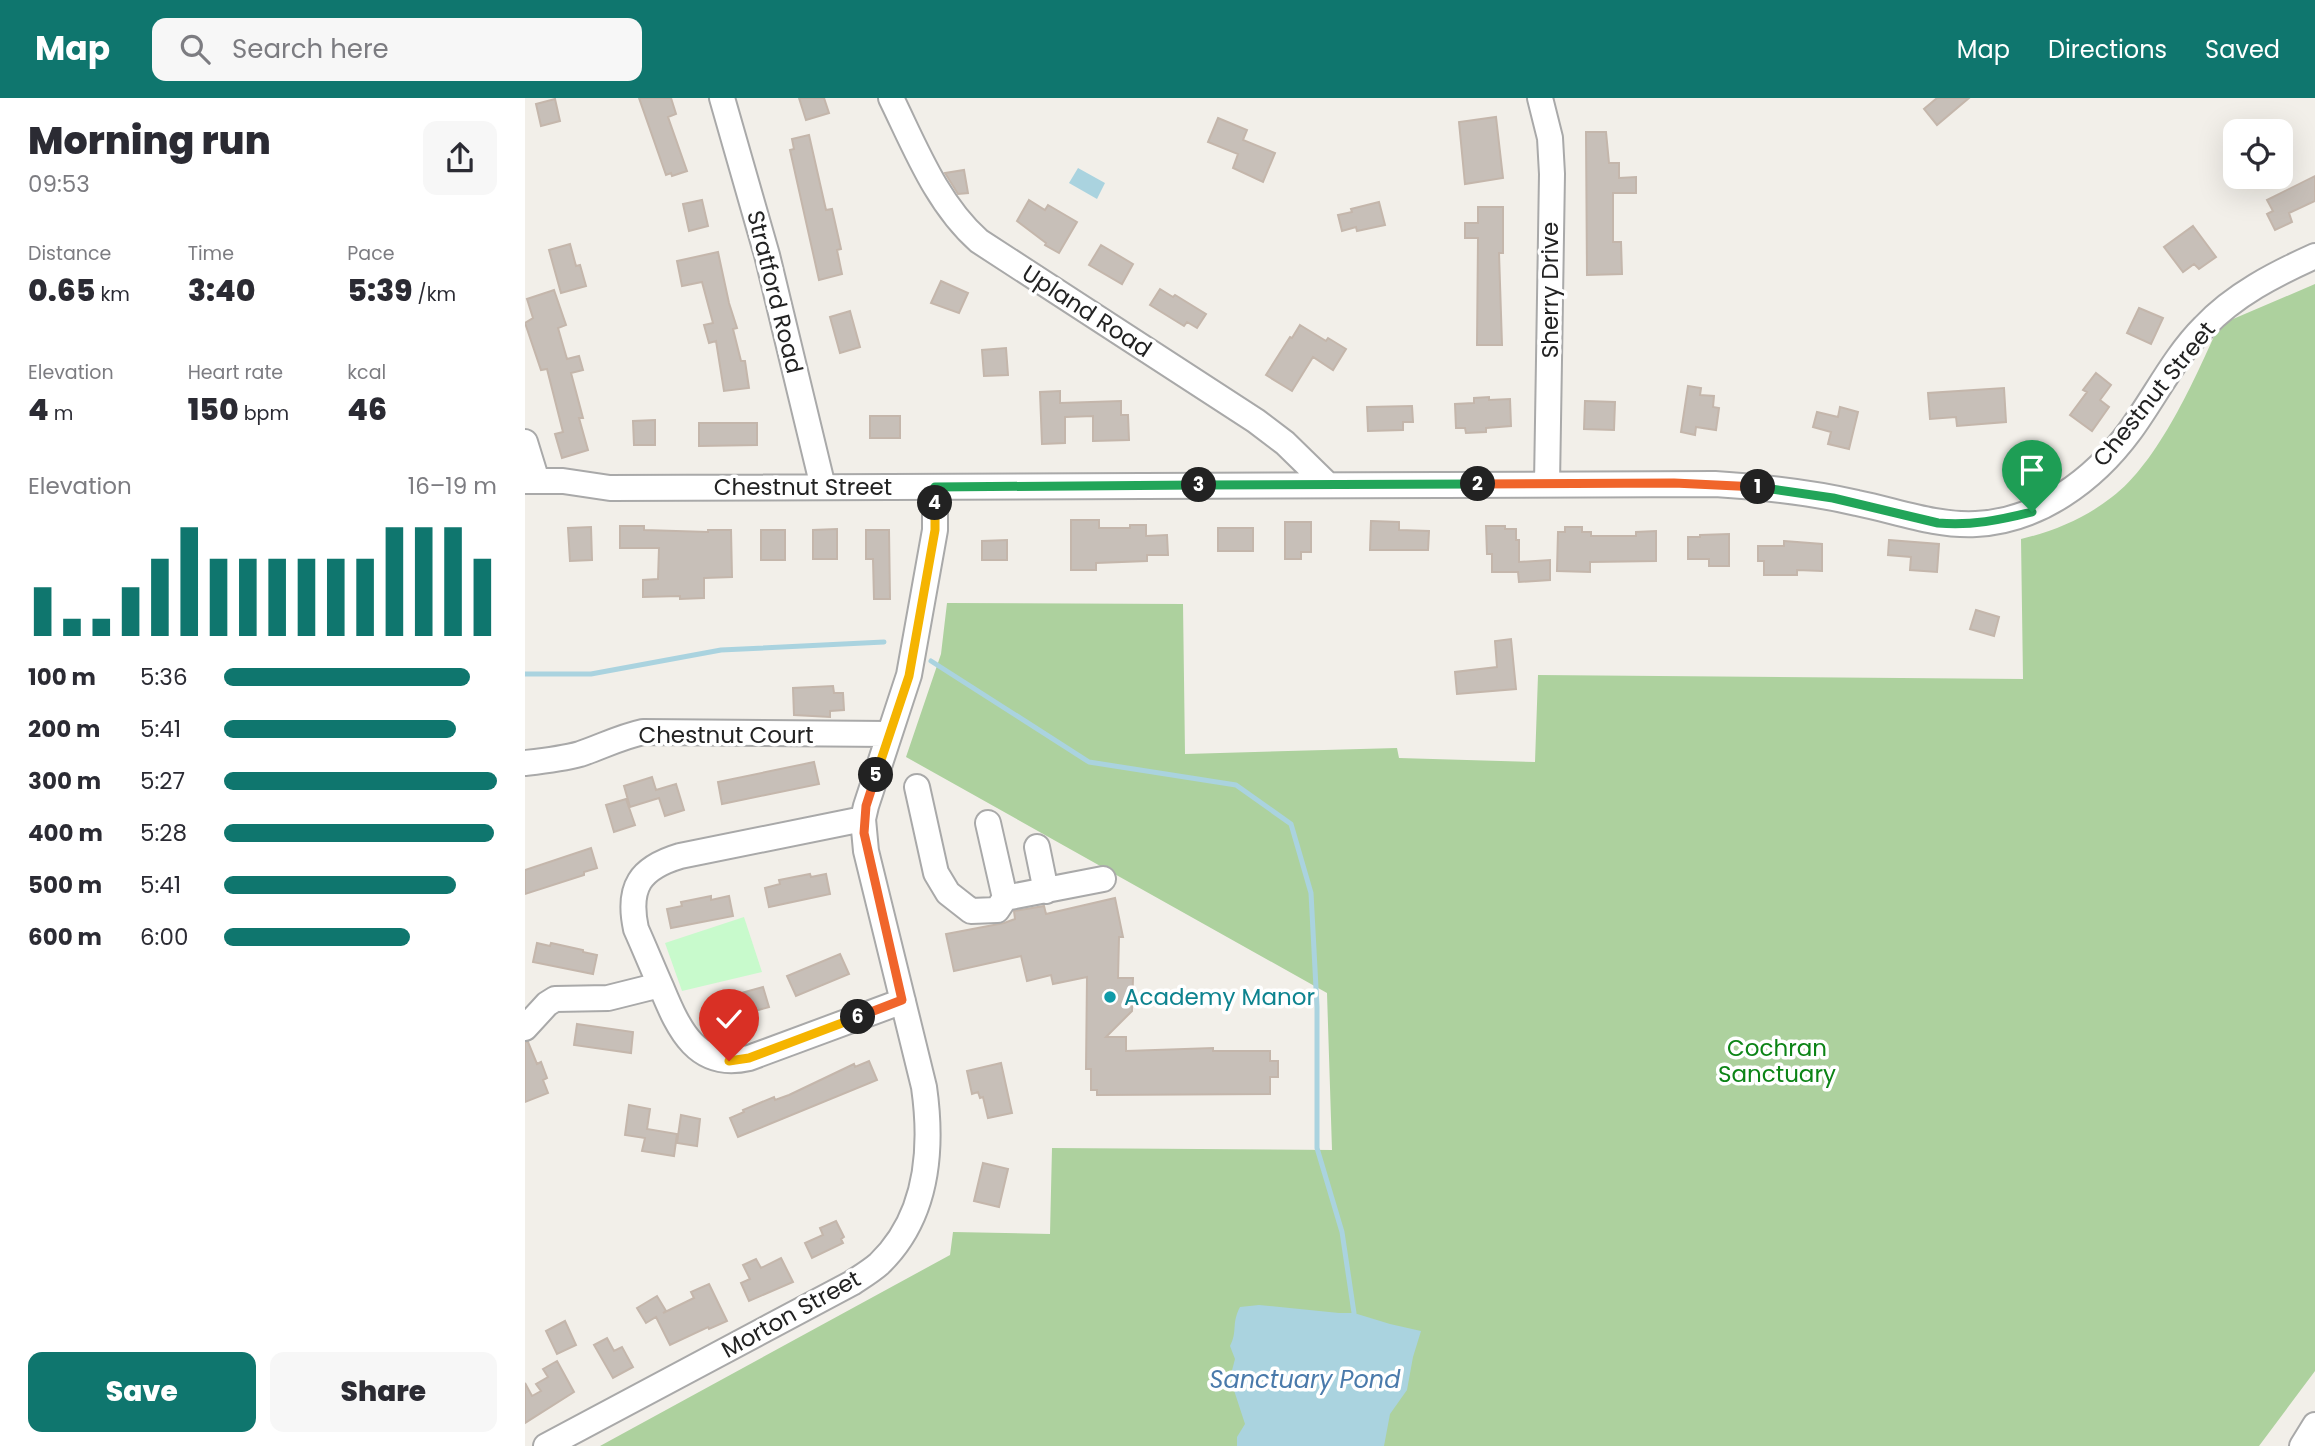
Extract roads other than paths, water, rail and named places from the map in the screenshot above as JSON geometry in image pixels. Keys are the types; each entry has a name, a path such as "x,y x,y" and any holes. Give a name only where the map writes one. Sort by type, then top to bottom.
{"street":[{"name":"Stratford Road","path":"722,98 767,255 823,487"},
{"name":"Upland Road","path":"891,98 941,195 966,230 1087,313 1256,421 1285,443 1328,485"},
{"name":"Sherry Drive","path":"1540,98 1549,129 1552,174 1547,484"},
{"name":"Chestnut Street","path":"531,481 563,481 610,488 1687,484 1772,488 1833,498 1938,523 1980,524 2032,512 2057,500 2108,459 2203,328 2240,297 2285,270 2315,256"},
{"path":"525,442 531,481"},
{"name":"Morton Street","path":"546,1446 852,1283 879,1264 908,1227 922,1189 927,1153 927,1112 924,1087 866,851 863,819 909,676 935,530 935,487"},
{"name":"Chestnut Court","path":"525,763 581,753 624,736 643,732 889,734"},
{"path":"917,787 936,873 948,893 971,911 996,910 1005,898 1103,879"},
{"path":"863,819 681,856 649,869 643,874 634,894 633,916 660,985 686,1038 708,1055 729,1061 758,1055 902,1000"},
{"path":"988,823 1005,898"},
{"path":"1037,847 1046,891"},
{"path":"525,1028 555,999 608,998 660,985"},
{"path":"2302,1446 2315,1425"}],"water":[{"path":"1078,168 1105,183 1097,199 1069,183"},
{"name":"Sanctuary Pond","path":"1259,1305 1354,1313 1421,1331 1407,1390 1390,1414 1384,1446 1237,1446 1237,1437 1245,1424 1230,1378 1235,1359 1230,1346 1240,1307"}],"waterway":[{"path":"525,674 591,674 721,650 884,642"},
{"path":"931,661 1089,762 1236,785 1291,824 1311,893 1317,1007 1317,1148 1342,1232 1354,1313"}],"place":[{"name":"Academy Manor","path":"1110,997"}],"park label":[{"name":"Cochran Sanctuary","path":"1777,1061"}]}
